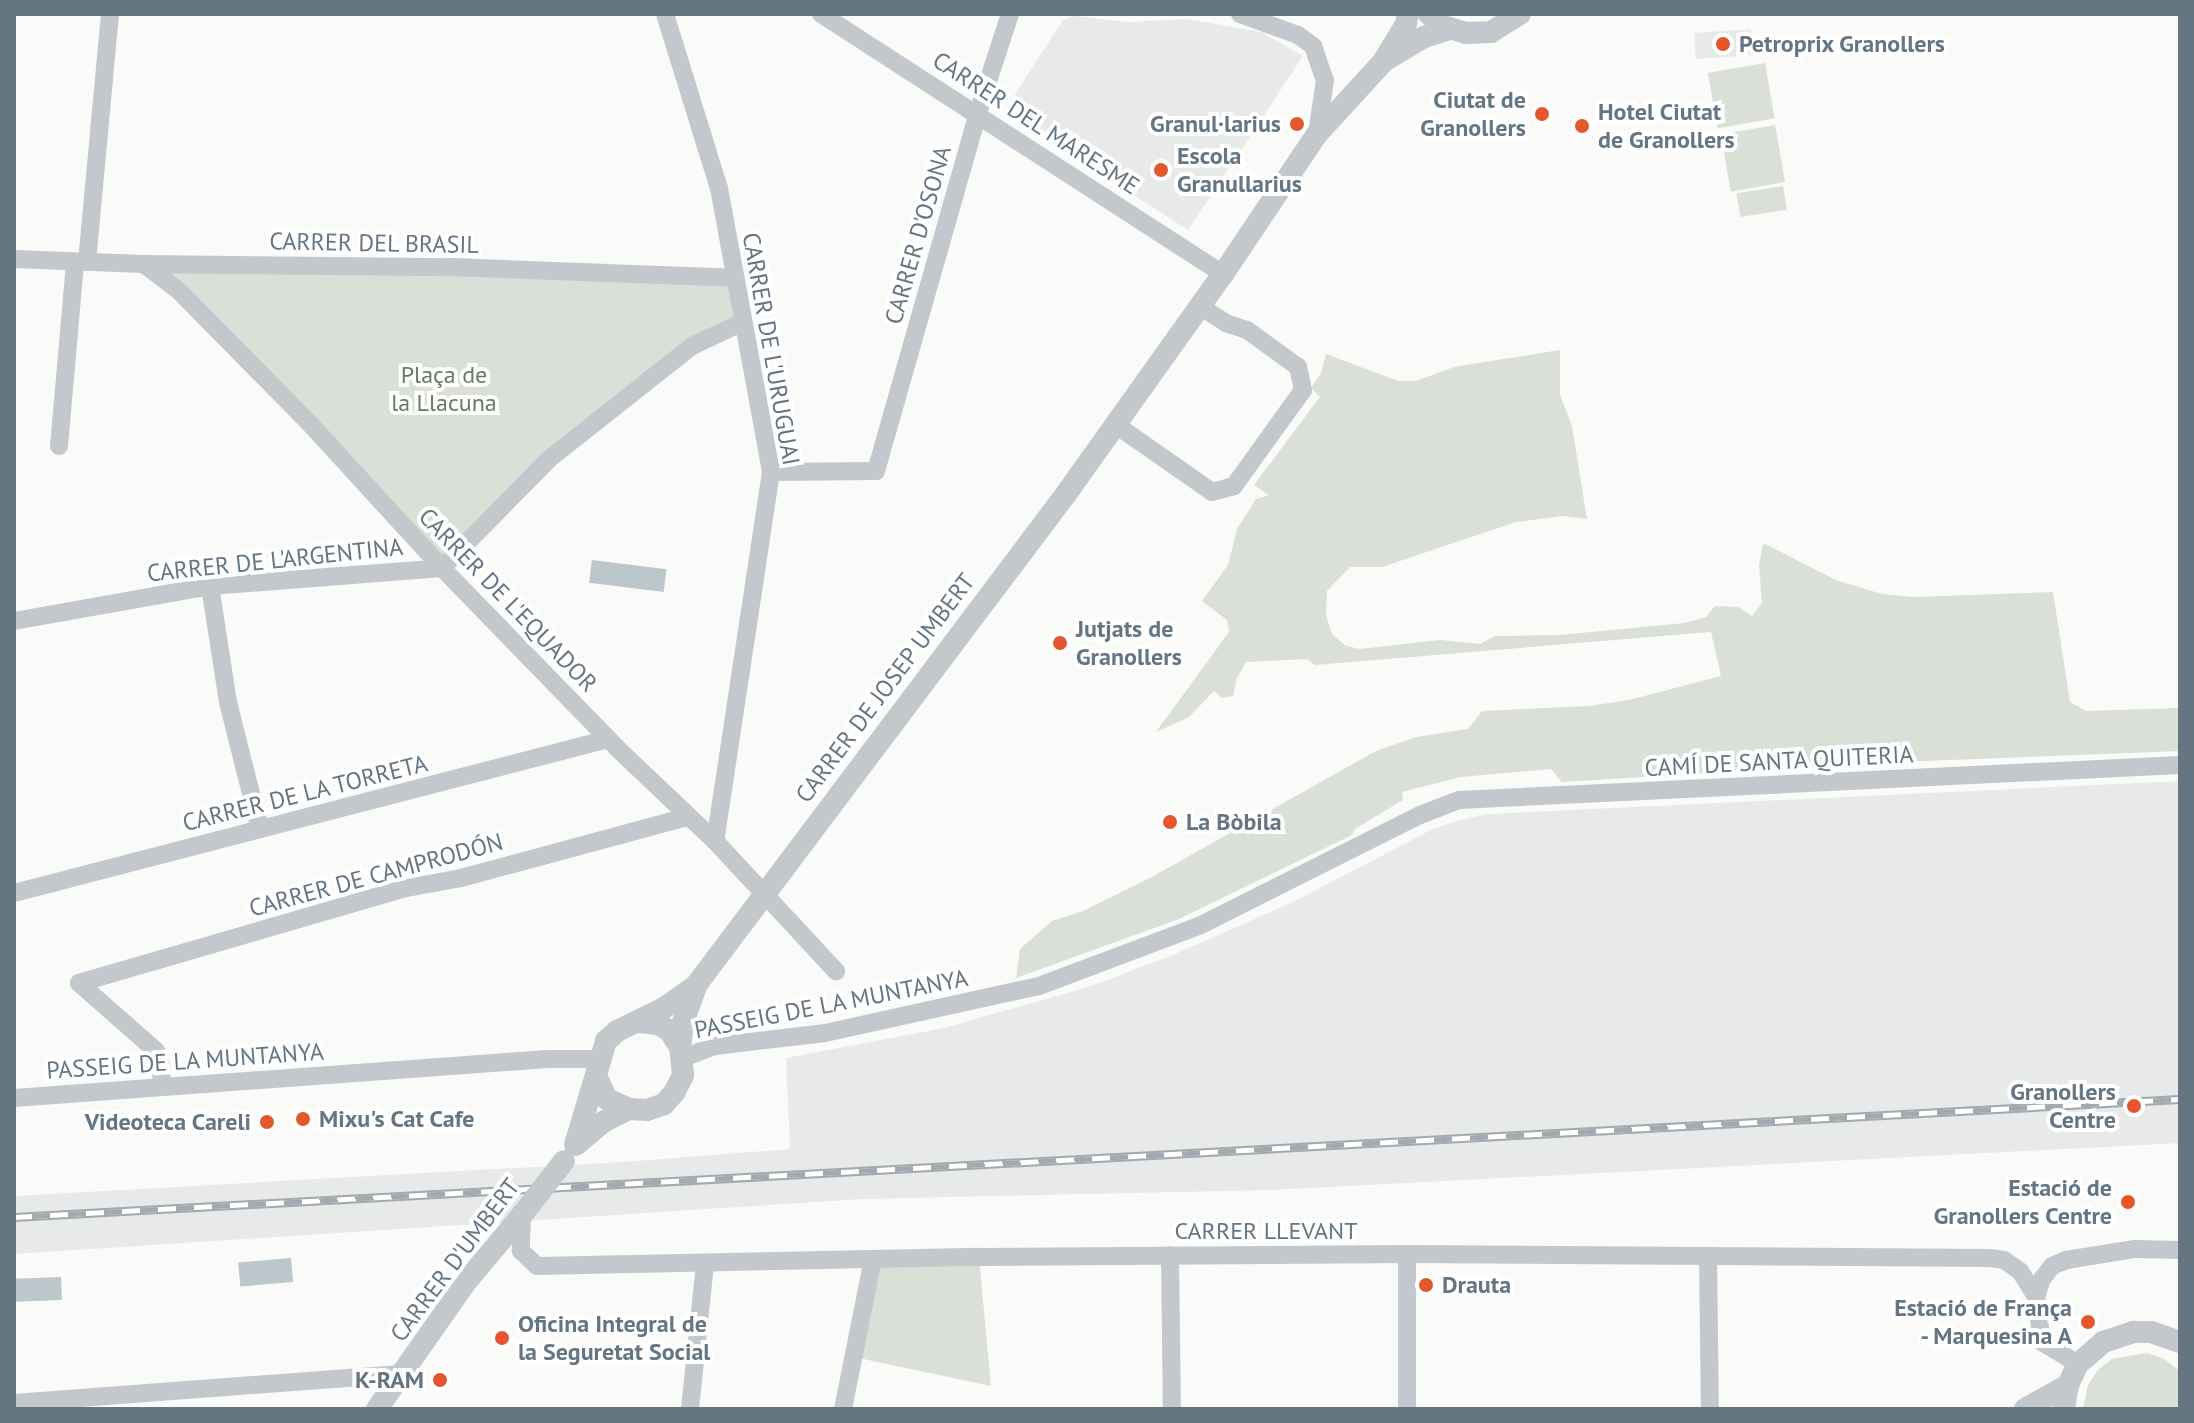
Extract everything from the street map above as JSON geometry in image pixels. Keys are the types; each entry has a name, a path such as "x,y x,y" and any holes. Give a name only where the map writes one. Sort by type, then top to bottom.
{"street":[{"path":"59,446 110,14"},
{"name":"CARRER DE L'URUGUAI","path":"665,14 719,188 741,323 771,472 715,841"},
{"name":"CARRER DEL MARESME","path":"821,14 978,112 1223,274"},
{"name":"CARRER D'OSONA","path":"771,472 876,471 978,112 1010,14"},
{"name":"CARRER DE JOSEP UMBERT","path":"1240,14 1298,35 1313,46 1323,72 1323,99 1317,134"},
{"path":"1383,62 1408,14"},
{"path":"1429,14 1451,29"},
{"path":"1383,62 1424,37 1451,29 1491,32 1520,14"},
{"name":"CARRER DE JOSEP UMBERT","path":"697,984 1116,425 1317,134 1383,62"},
{"name":"CARRER DEL BRASIL","path":"14,259 144,264 452,267 734,278"},
{"name":"CARRER DE L'EQUADOR","path":"144,264 179,291 312,426 442,568 608,739 715,841 836,971"},
{"path":"1116,425 1212,492 1234,486 1303,390 1298,367 1247,330 1226,323 1200,306"},
{"path":"442,568 549,459 692,346 741,323"},
{"name":"CARRER DE L'ARGENTINA","path":"14,621 210,586 442,568"},
{"path":"210,586 228,702 260,829"},
{"name":"CARRER DE LA TORRETA","path":"14,893 608,739"},
{"name":"CAMÍ DE SANTA QUITERIA","path":"1387,833 1446,804 1472,798 2180,765"},
{"name":"CARRER DE CAMPRODÓN","path":"162,1087 162,1066 156,1051 79,983 407,888 461,878 687,817"},
{"name":"PASSEIG DE LA MUNTANYA","path":"682,1052 825,1033 1039,986 1201,925 1387,833"},
{"path":"598,1068 607,1099 629,1109 647,1110 664,1104 683,1075 683,1022 697,984"},
{"path":"570,1153 606,1041 617,1031 664,1008 697,984"},
{"path":"637,1022 657,1024 669,1030 682,1052"},
{"name":"PASSEIG DE LA MUNTANYA","path":"14,1098 548,1059 598,1068"},
{"path":"570,1153 603,1122 629,1109"},
{"name":"CARRER D'UMBERT","path":"377,1409 466,1282 514,1240 522,1215 570,1153"},
{"name":"CARRER LLEVANT","path":"514,1240 524,1258 537,1266 1170,1255 1990,1258 2004,1260 2020,1271 2036,1297 2042,1342 2078,1364"},
{"path":"2036,1297 2042,1279 2058,1263 2135,1249 2180,1250"},
{"path":"1407,1254 1407,1409"},
{"path":"1170,1255 1172,1409"},
{"path":"1708,1256 1710,1409"},
{"path":"843,1409 873,1259"},
{"path":"690,1409 705,1263"},
{"path":"2064,1409 2068,1385 2078,1364 2096,1346 2118,1335 2151,1332 2180,1342"},
{"path":"14,1403 401,1374"},
{"path":"2025,1409 2068,1385"}],"shaded area":[{"name":"Escola Granullarius","path":"1074,16 1127,22 1186,19 1261,32 1303,56 1188,230 1004,111 1063,20"},
{"name":"Petroprix Granollers","path":"1751,29 1753,55 1696,59 1694,33"},
{"path":"592,560 666,569 664,592 589,583"},
{"path":"2180,781 2180,1143 1271,1190 862,1199 14,1254 14,1196 623,1162 790,1149 786,1058 944,1028 1091,986 1173,955 1295,901 1431,830 1487,814"},
{"path":"291,1258 293,1282 240,1287 238,1263"},
{"path":"61,1277 62,1300 15,1302 14,1279"}],"green space":[{"path":"1765,63 1775,118 1718,128 1708,73"},
{"path":"1775,125 1785,182 1731,192 1721,135"},
{"path":"1783,186 1787,210 1740,217 1737,193"},
{"name":"Plaça de la Llacuna","path":"144,264 734,278 741,323 692,346 549,459 442,568"},
{"path":"1560,350 1560,395 1572,426 1587,519 1563,516 1516,522 1382,567 1350,567 1327,591 1326,615 1332,634 1346,646 1360,649 1440,640 1480,644 1495,636 1559,635 1685,623 1706,617 1715,606 1738,607 1752,616 1762,603 1759,565 1763,543 1836,580 1882,594 1914,597 2053,592 2070,702 2086,711 2180,708 2180,751 1872,763 1562,782 1551,769 1461,777 1402,792 1403,800 1355,829 1352,835 1179,919 1016,978 1020,949 1052,921 1083,911 1150,878 1376,751 1416,737 1468,729 1482,711 1589,706 1629,700 1721,676 1711,632 1315,665 1307,659 1246,662 1237,678 1233,696 1222,698 1214,691 1189,717 1156,732 1229,632 1227,620 1202,601 1228,565 1237,529 1256,499 1269,495 1254,485 1320,397 1311,388 1321,373 1326,354 1398,381 1416,381 1454,367"},
{"path":"979,1257 991,1386 854,1357 873,1259"},
{"path":"2147,1353 2164,1359 2180,1371 2180,1409 2083,1409 2088,1385 2098,1370 2112,1359"}],"railway":[{"path":"14,1217 2180,1099"}],"place":[{"name":"Petroprix Granollers","path":"1723,44"},
{"name":"Ciutat de Granollers","path":"1542,114"},
{"name":"Granul·larius","path":"1297,124"},
{"name":"Hotel Ciutat de Granollers","path":"1582,126"},
{"name":"Escola Granullarius","path":"1161,170"},
{"name":"Jutjats de Granollers","path":"1060,643"},
{"name":"La Bòbila","path":"1170,822"},
{"name":"Granollers Centre","path":"2134,1106"},
{"name":"Mixu's Cat Cafe","path":"303,1119"},
{"name":"Videoteca Careli","path":"267,1122"},
{"name":"Estació de Granollers Centre","path":"2128,1202"},
{"name":"Drauta","path":"1426,1285"},
{"name":"Estació de França - Marquesina A","path":"2088,1322"},
{"name":"Oficina Integral de la Seguretat Social","path":"502,1338"},
{"name":"K-RAM","path":"440,1380"}]}
